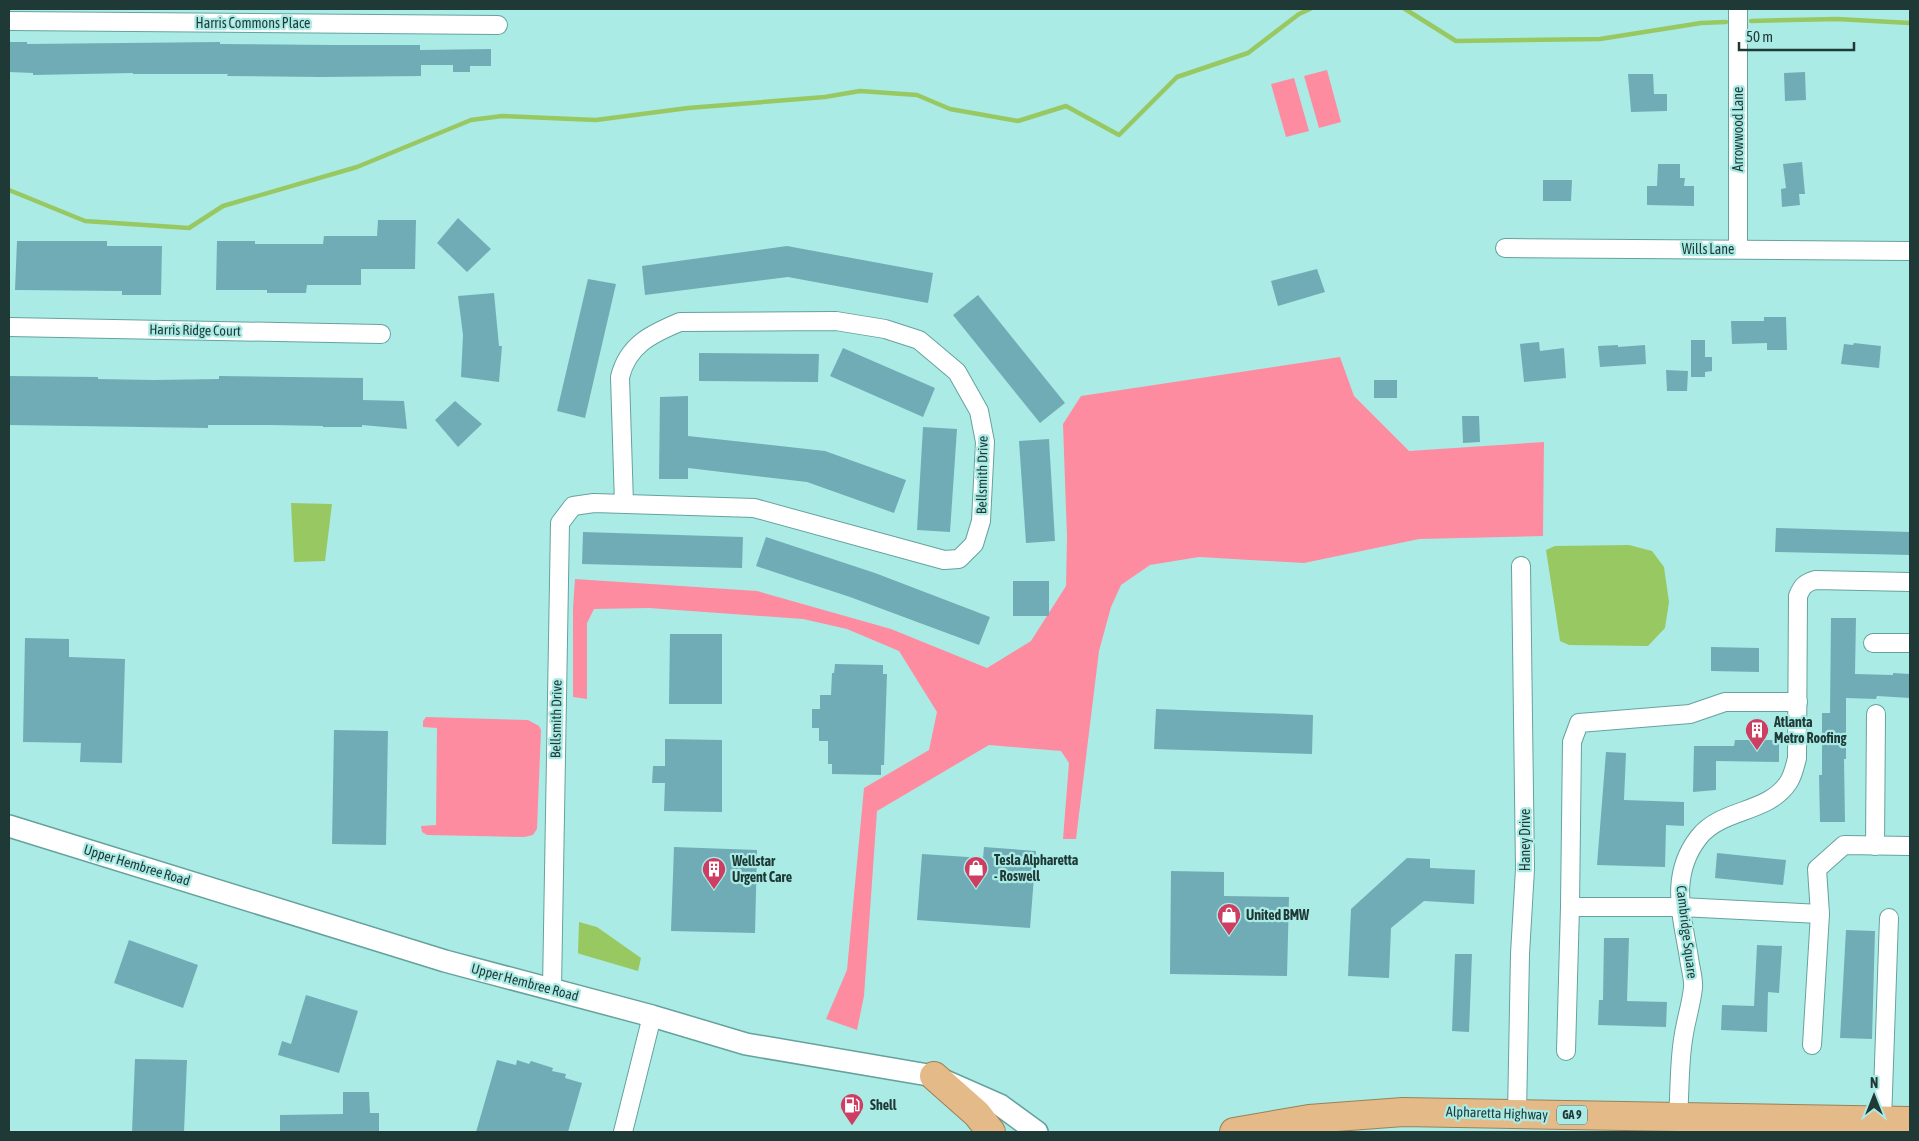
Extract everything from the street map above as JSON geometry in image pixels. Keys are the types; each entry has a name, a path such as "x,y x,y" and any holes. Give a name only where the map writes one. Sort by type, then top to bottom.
{"highway":[{"path":"934,1076 977,1114 991,1132"},
{"name":"Alpharetta Highway","path":"1234,1132 1310,1119 1362,1114 1437,1112 1910,1121"}],"street":[{"name":"Arrowwood Lane","path":"1738,9 1738,249"},
{"name":"Harris Commons Place","path":"9,22 498,25"},
{"name":"Wills Lane","path":"1505,248 1910,251"},
{"name":"Bellsmith Drive","path":"552,989 560,523 573,506 594,503 624,504 754,508 944,560 959,559 974,544 981,521 985,442 979,410 957,372 919,340 885,329 836,321 680,322 659,330 639,343 623,364 620,378 624,504"},
{"name":"Harris Ridge Court","path":"9,327 381,334"},
{"name":"Haney Drive","path":"1517,1115 1520,954 1526,869 1521,566"},
{"name":"Cambridge Square","path":"1678,1116 1683,1042 1694,986 1681,907 1679,885 1682,867 1689,850 1700,835 1725,817 1771,800 1790,781 1797,758 1798,596 1801,587 1815,580 1910,582"},
{"path":"1873,643 1910,643"},
{"path":"1566,1051 1572,742 1579,723 1690,714 1725,702 1798,702"},
{"path":"1875,846 1876,714"},
{"name":"Upper Hembree Road","path":"9,826 445,961 652,1016 746,1044 934,1076 1000,1105 1037,1132"},
{"path":"1812,1045 1820,914 1817,869 1844,845 1910,846"},
{"path":"1570,907 1681,907 1820,914"},
{"path":"1882,1120 1889,918"},
{"path":"623,1132 652,1016"}],"shaded area":[{"path":"1327,70 1341,122 1319,128 1304,76"},
{"path":"1294,78 1309,131 1286,137 1271,84"},
{"path":"1340,357 1354,396 1409,451 1544,442 1543,536 1419,539 1304,563 1199,557 1150,565 1121,585 1111,607 1099,651 1076,839 1063,839 1069,763 1061,751 989,745 877,811 864,996 857,1030 826,1019 847,970 864,788 929,750 937,712 899,651 847,629 803,619 649,608 594,609 587,623 587,699 573,697 573,608 575,579 757,591 891,629 987,668 1031,641 1066,586 1067,537 1063,424 1081,396"},
{"path":"291,503 332,504 325,561 294,562"},
{"path":"1629,545 1652,551 1664,567 1669,602 1665,628 1648,646 1569,645 1560,641 1546,550 1555,546"},
{"path":"426,717 528,720 539,726 541,730 537,829 533,835 524,837 427,835 422,832 421,826 436,825 437,728 423,727 423,721"},
{"path":"579,922 597,927 641,958 638,971 578,953"}],"building":[{"path":"9,42 27,42 27,44 220,42 220,44 420,45 420,50 491,49 491,66 470,66 470,72 453,72 453,65 421,65 421,76 321,77 133,73 33,75 33,73 9,72"},
{"path":"1805,72 1806,100 1785,101 1784,73"},
{"path":"1628,74 1653,74 1654,94 1667,94 1667,111 1631,112"},
{"path":"1802,162 1805,194 1799,194 1800,205 1782,207 1781,189 1786,188 1783,164"},
{"path":"1658,164 1680,164 1680,178 1685,178 1684,186 1694,186 1694,206 1647,205 1647,186 1657,186"},
{"path":"1543,180 1572,180 1571,201 1543,201"},
{"path":"458,218 491,249 467,272 437,243"},
{"path":"378,220 416,220 415,269 361,269 361,285 307,285 306,293 267,293 267,290 216,290 217,241 255,241 255,244 323,244 324,236 377,236"},
{"path":"17,241 107,241 107,246 162,246 161,295 122,295 122,291 15,290"},
{"path":"787,246 933,273 928,303 788,277 645,295 642,266"},
{"path":"1317,269 1325,292 1278,306 1271,281"},
{"path":"588,279 616,284 585,418 557,411"},
{"path":"494,293 499,346 502,346 499,382 461,377 463,335 458,296"},
{"path":"978,295 1065,403 1040,423 953,315"},
{"path":"1764,317 1786,317 1787,350 1767,350 1767,343 1732,344 1731,321 1764,321"},
{"path":"1691,340 1705,340 1705,357 1712,357 1712,371 1705,372 1705,377 1691,377"},
{"path":"1539,342 1540,351 1564,348 1566,378 1524,382 1520,344"},
{"path":"1854,343 1881,346 1879,368 1841,364 1844,344 1853,345"},
{"path":"1618,345 1618,347 1645,345 1646,364 1600,367 1598,346"},
{"path":"843,348 935,388 923,417 830,376"},
{"path":"699,353 819,354 818,382 699,381"},
{"path":"1666,370 1688,371 1687,391 1667,391"},
{"path":"9,376 154,380 219,379 219,376 363,378 363,400 404,401 407,429 362,425 362,427 323,427 208,425 208,428 9,425"},
{"path":"1374,380 1397,380 1397,398 1374,398"},
{"path":"688,396 688,436 825,451 906,480 894,513 807,482 688,468 688,479 659,479 660,397"},
{"path":"455,401 482,424 458,447 435,420"},
{"path":"1462,416 1479,416 1480,442 1463,443"},
{"path":"923,427 957,429 950,532 917,530"},
{"path":"1049,439 1055,541 1026,543 1019,441"},
{"path":"1776,528 1910,532 1910,555 1775,552"},
{"path":"583,532 743,537 742,568 582,564"},
{"path":"766,537 875,573 990,617 979,645 850,597 756,566"},
{"path":"1013,581 1049,581 1049,616 1013,616"},
{"path":"1831,618 1856,618 1855,674 1910,674 1910,698 1877,696 1876,699 1846,698 1846,759 1844,759 1845,822 1820,822 1819,775 1822,775 1822,713 1830,713"},
{"path":"670,634 722,634 722,704 669,704"},
{"path":"25,638 69,639 69,657 125,659 122,763 80,762 81,743 23,742"},
{"path":"1711,647 1759,648 1759,672 1711,671"},
{"path":"835,664 883,665 883,674 887,674 884,765 881,765 881,775 832,774 832,764 828,764 828,741 819,741 819,728 812,728 812,709 820,709 820,695 831,695 832,673 834,673"},
{"path":"1156,709 1313,715 1312,754 1154,749"},
{"path":"334,730 388,731 386,845 332,844"},
{"path":"665,739 722,740 722,812 664,811 665,783 652,783 653,766 665,766"},
{"path":"1735,740 1779,740 1779,762 1716,761 1716,790 1693,792 1694,746 1734,746"},
{"path":"1606,752 1626,753 1624,800 1684,802 1684,826 1666,825 1665,867 1597,865"},
{"name":"Wellstar Urgent Care","path":"674,847 757,850 755,933 671,931"},
{"name":"Tesla Alpharetta - Roswell","path":"984,847 1036,851 1030,928 917,920 922,854 983,858"},
{"path":"1717,853 1786,860 1783,885 1715,878"},
{"path":"1407,858 1430,859 1430,868 1475,870 1474,904 1424,901 1391,928 1389,978 1348,976 1351,909"},
{"name":"United BMW","path":"1171,871 1224,872 1224,896 1289,897 1287,976 1170,974"},
{"path":"1846,930 1875,931 1872,1039 1840,1038"},
{"path":"1604,938 1629,938 1627,1001 1667,1002 1666,1027 1598,1025 1599,1000 1603,1000"},
{"path":"129,940 198,965 183,1008 114,983"},
{"path":"1757,945 1782,946 1779,993 1768,992 1767,1032 1721,1030 1722,1005 1754,1006"},
{"path":"1455,954 1472,954 1469,1032 1452,1031"},
{"path":"306,995 358,1011 339,1073 278,1055 282,1041 291,1044"},
{"path":"135,1059 187,1060 184,1132 132,1132"},
{"path":"497,1060 516,1065 517,1060 529,1064 531,1061 553,1068 552,1071 566,1074 565,1078 582,1083 568,1132 476,1132"},
{"path":"343,1092 369,1092 370,1113 379,1113 379,1132 280,1132 280,1115 343,1114"}],"waterway":[{"path":"9,190 85,221 189,228 223,206 357,167 471,120 502,116 596,120 688,108 825,97 860,91 917,95 950,109 1018,121 1066,106 1119,135 1177,77 1248,53 1299,14 1310,9"},
{"path":"1405,9 1456,41 1600,39 1701,23 1726,22"},
{"path":"1751,21 1837,19 1910,23"}],"place":[{"name":"Atlanta Metro Roofing","path":"1757,751"},
{"name":"Tesla Alpharetta - Roswell","path":"976,889"},
{"name":"Wellstar Urgent Care","path":"714,890"},
{"name":"United BMW","path":"1229,936"},
{"name":"Shell","path":"852,1126"}]}
